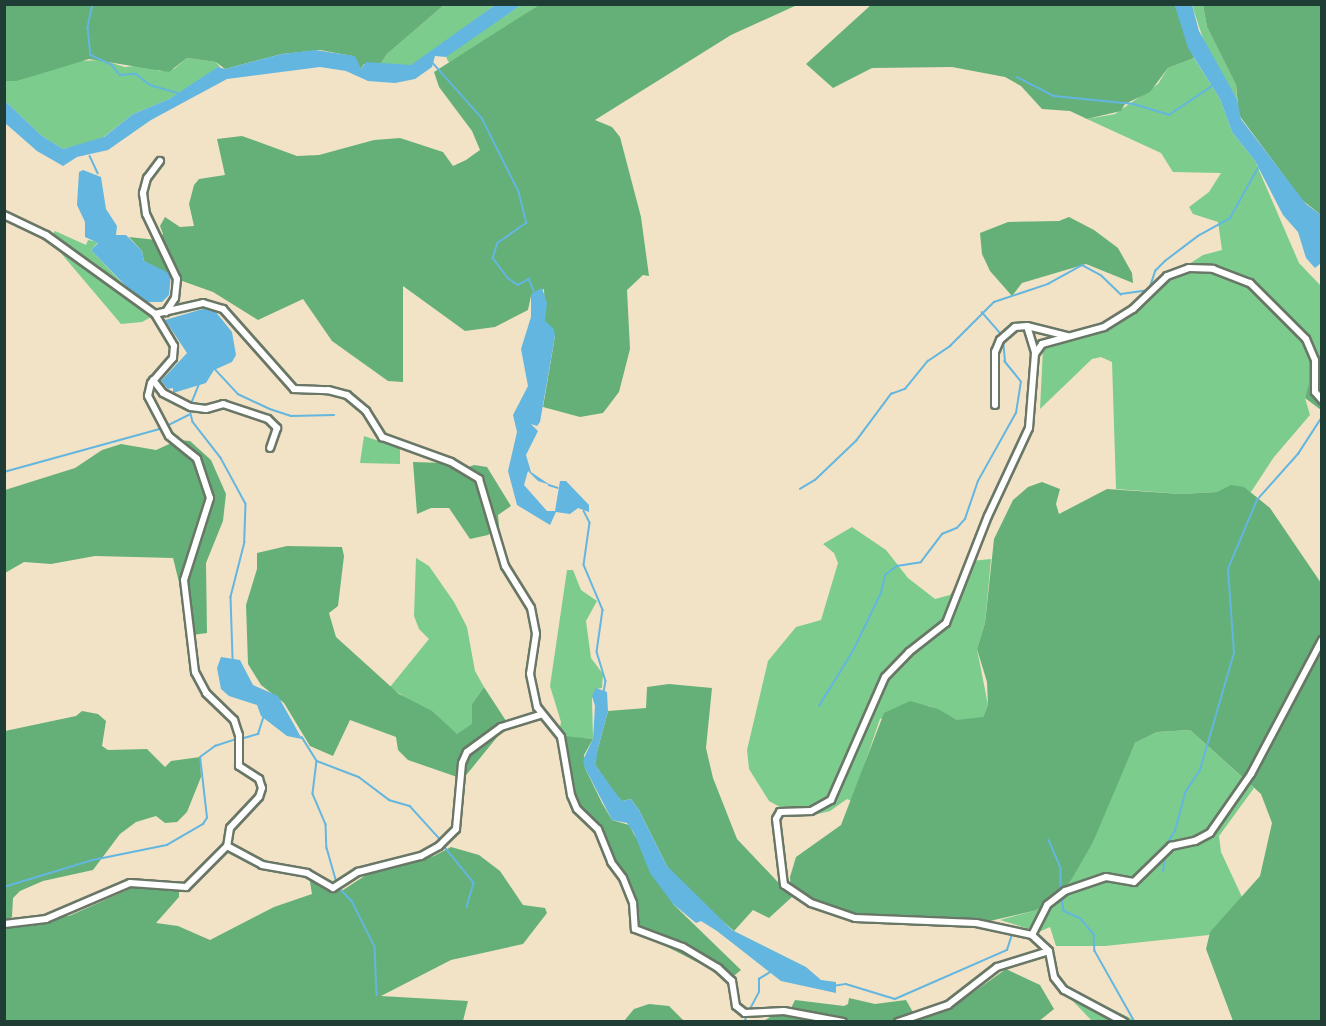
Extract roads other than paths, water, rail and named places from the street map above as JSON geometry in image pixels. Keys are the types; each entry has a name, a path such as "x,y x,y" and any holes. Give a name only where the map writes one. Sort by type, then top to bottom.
{"street":[{"path":"160,161 147,178 143,193 146,214 177,279 175,298 166,312"},
{"path":"4,215 46,235 155,314 175,351 153,380 149,401 170,436 197,459 210,498 184,580 195,672 201,687 237,725 238,766 262,785 259,797 230,828 227,846 186,887 130,883 46,919 4,924"},
{"path":"1035,354 1047,341 1096,331 1121,317 1167,276 1189,268 1213,269 1250,283 1306,339 1314,360 1314,392 1322,400"},
{"path":"155,314 202,303 216,305 236,321 294,389 328,390 347,395 366,411 382,437 451,462 479,479 505,566 531,608 536,634 531,674 540,715 561,737 571,795 577,809 598,829 611,862 623,878 633,903 635,929 683,947 718,968 732,981 736,1006 745,1013 784,1011 843,1022"},
{"path":"1027,326 1035,354 1029,428 988,516 946,623 909,652 885,677 831,800 811,811 780,812 776,819 784,885 811,903 855,918 967,922 1032,935 1049,951 1054,977 1064,990 1124,1022"},
{"path":"995,405 996,346 1015,327 1027,326 1071,337"},
{"path":"153,380 163,393 191,407 207,409 223,404 268,419 277,428 270,448"},
{"path":"1032,935 1047,904 1065,891 1106,878 1134,882 1171,846 1210,833 1251,774 1322,640"},
{"path":"227,846 262,865 307,873 333,888 358,872 421,856 439,846 456,829 462,763 467,752 501,727 540,715"},
{"path":"898,1022 948,1005 997,967 1049,951"}],"water":[{"path":"495,5 521,5 446,57 435,56 432,67 415,79 395,83 368,81 346,71 320,67 227,79 151,120 108,150 77,157 63,166 37,151 5,123 5,101 42,136 63,149 104,137 133,114 169,99 218,67 225,69 282,54 315,50 355,56 361,69 366,62 411,65"},
{"path":"1192,5 1199,31 1237,99 1241,119 1306,204 1321,215 1321,263 1315,268 1306,258 1298,232 1283,215 1255,161 1232,132 1220,99 1188,48 1175,6"},
{"path":"83,170 101,177 106,209 117,226 116,235 126,235 142,251 144,261 171,274 169,295 162,302 141,302 91,250 98,243 85,237 85,222 77,205 79,172"},
{"path":"542,288 547,303 545,321 554,329 555,336 540,422 537,426 531,424 538,431 526,455 531,472 550,485 538,481 528,471 524,485 547,511 555,511 560,481 566,481 589,505 589,512 578,508 570,514 556,512 550,525 517,505 508,471 517,432 513,415 528,386 521,349 531,317 531,294"},
{"path":"206,308 215,311 232,332 236,355 232,362 214,370 206,383 173,393 173,388 168,389 161,381 187,353 165,320"},
{"path":"221,657 240,660 253,685 278,696 302,739 287,736 261,716 257,705 229,696 221,689 217,668"},
{"path":"596,688 607,692 608,711 594,763 622,801 631,799 639,810 667,866 732,930 806,967 821,980 836,982 836,993 781,981 717,931 701,921 696,923 673,904 650,873 634,833 627,823 612,820 585,768 583,760 593,739 595,706 592,696"}],"waterway":[{"path":"93,4 88,28 91,55 112,65 120,75 136,74 150,85 178,93"},
{"path":"433,63 482,118 519,192 527,223 498,243 493,258 508,278 518,285 529,279 534,291"},
{"path":"1017,77 1054,96 1134,104 1169,115 1212,86"},
{"path":"90,156 98,173"},
{"path":"800,489 815,480 856,441 891,394 905,389 928,361 950,346 994,302 1048,284 1082,265 1101,275 1121,294 1149,290 1155,271 1165,261 1198,236 1230,218 1258,168"},
{"path":"982,312 1002,335"},
{"path":"819,706 853,651 881,593 885,575 897,566 921,562 942,534 957,528 965,519 978,481 1016,413 1021,382 1005,362 1003,339"},
{"path":"214,368 238,394 270,409 291,416 334,415"},
{"path":"191,404 200,382"},
{"path":"190,410 193,422 221,458 246,504 245,542 231,597 233,658"},
{"path":"169,425 189,415"},
{"path":"1164,849 1175,831 1185,793 1200,770 1234,653 1228,569 1257,500 1298,454 1322,417"},
{"path":"4,472 160,429"},
{"path":"549,485 558,488"},
{"path":"584,511 590,523 584,565 603,610 597,652 606,681 604,692"},
{"path":"244,738 258,734 264,716"},
{"path":"302,737 317,761 359,777 389,800 410,806 440,839"},
{"path":"4,887 93,860 167,845 203,824 207,818 200,757 215,746 234,740"},
{"path":"595,763 597,747"},
{"path":"317,761 313,794 326,824 327,848 337,882"},
{"path":"1049,840 1061,868 1061,890"},
{"path":"444,846 474,883 467,907"},
{"path":"1163,872 1165,855"},
{"path":"340,889 352,901 375,947 377,995"},
{"path":"1062,897 1064,911 1080,918 1094,934 1095,951 1135,1022"},
{"path":"833,986 846,984 895,999 1007,950 1012,935"},
{"path":"750,1009 759,992 759,979 770,972"},
{"path":"744,1022 747,1016"}]}
